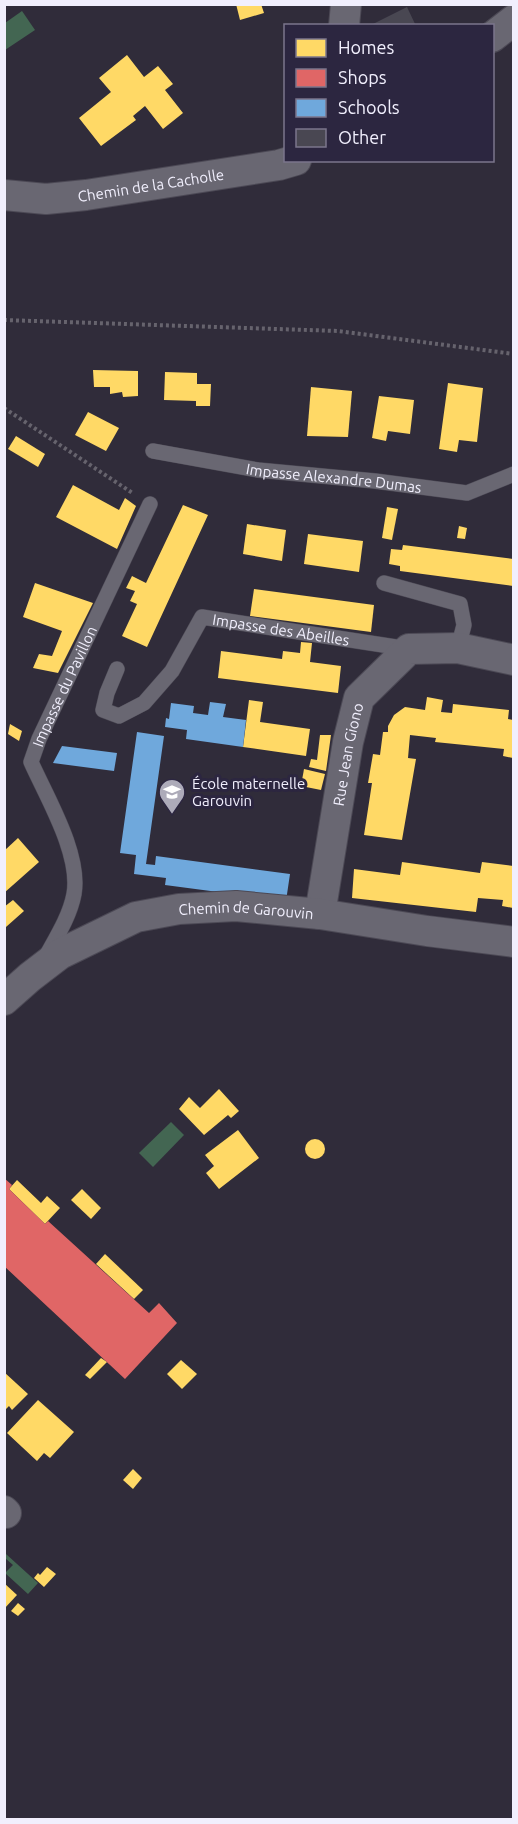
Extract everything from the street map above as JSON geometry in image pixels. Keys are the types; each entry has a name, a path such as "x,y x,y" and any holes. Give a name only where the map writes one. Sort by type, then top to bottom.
{"street":[{"path":"344,24 346,4"},
{"path":"494,35 513,21"},
{"name":"Chemin de la Cacholle","path":"4,195 46,199 86,195 289,162"},
{"path":"409,649 458,648 513,660"},
{"name":"Rue Jean Giono","path":"320,914 348,742 359,698 409,649"},
{"name":"Chemin de Garouvin","path":"4,1000 60,954 136,917 179,909 236,906 320,914 513,942"}],"lane":[{"name":"Impasse Alexandre Dumas","path":"153,451 258,470 375,481 467,493 513,474"},
{"name":"Impasse du Pavillon","path":"38,971 60,932 74,894 74,868 63,833 31,762 39,739 150,504"},
{"path":"384,583 460,604 464,625 458,648"},
{"name":"Impasse des Abeilles","path":"117,669 103,710 119,716 144,703 172,671 202,617 409,649"}],"path":[{"path":"4,320 338,331 513,354"},
{"path":"4,408 150,504"}],"shaded area":[{"path":"22,11 35,30 5,50 5,23"},
{"path":"171,1122 184,1135 153,1167 139,1153"},
{"path":"6,1554 38,1583 28,1594 5,1573 13,1565 5,1558"}],"building: Homes":[{"path":"236,4 261,4 264,13 240,20"},
{"path":"127,55 144,77 158,66 173,84 165,90 183,113 163,129 145,106 133,116 136,120 101,146 79,118 111,92 99,78"},
{"path":"93,370 138,371 138,396 123,397 122,392 110,394 110,387 94,387"},
{"path":"165,372 197,373 197,384 211,384 210,406 196,406 196,401 164,400"},
{"path":"448,383 483,388 477,442 459,440 457,452 439,449"},
{"path":"311,387 352,391 348,437 307,436"},
{"path":"379,396 414,400 410,434 388,431 386,441 372,438"},
{"path":"88,412 119,428 106,451 75,435"},
{"path":"16,436 45,454 38,467 8,449"},
{"path":"73,485 119,510 125,498 136,506 117,549 56,517"},
{"path":"183,505 208,515 147,647 122,636 137,604 130,601 135,591 126,588 132,576 146,583"},
{"path":"387,507 398,509 392,540 382,538"},
{"path":"247,524 286,530 282,561 243,554"},
{"path":"459,526 467,528 465,539 457,538"},
{"path":"308,534 363,541 359,572 304,564"},
{"path":"403,545 513,559 513,586 400,571 400,566 389,564 391,549 402,550"},
{"path":"35,583 93,603 58,673 33,668 39,654 52,656 62,631 23,617"},
{"path":"254,589 374,605 371,632 250,616"},
{"path":"301,642 312,643 310,662 341,666 338,693 218,678 221,651 282,659 283,651 300,653"},
{"path":"427,697 443,700 441,712 452,713 453,704 509,710 508,719 513,720 513,758 503,756 504,749 435,742 436,738 410,735 408,758 416,759 402,840 364,835 372,783 368,783 373,754 380,755 383,732 388,732 388,726 394,715 405,707 425,710"},
{"path":"249,700 263,702 260,722 310,729 306,756 243,747"},
{"path":"10,724 22,731 19,741 8,734"},
{"path":"320,735 331,735 326,771 309,767 311,759 317,760"},
{"path":"304,769 325,774 321,790 301,786"},
{"path":"18,838 39,862 4,893 4,851"},
{"path":"402,862 480,873 482,862 513,866 513,908 502,906 503,900 478,898 476,912 352,898 354,869 400,875"},
{"path":"13,900 24,911 6,927 4,907"},
{"path":"219,1089 239,1111 231,1118 228,1115 204,1135 179,1109 189,1097 200,1108"},
{"path":"238,1130 259,1158 219,1189 206,1173 214,1166 205,1155"},
{"path":"311,1139 319,1139 325,1145 325,1153 319,1159 311,1159 305,1153 305,1145"},
{"path":"17,1180 41,1203 47,1196 60,1208 45,1224 9,1189"},
{"path":"82,1189 101,1208 91,1219 71,1200"},
{"path":"105,1254 143,1290 134,1299 96,1264"},
{"path":"101,1358 107,1362 90,1379 85,1375"},
{"path":"181,1360 197,1374 182,1389 167,1374"},
{"path":"4,1372 28,1394 12,1410 9,1406 4,1411"},
{"path":"38,1400 74,1432 50,1458 44,1453 37,1461 7,1433"},
{"path":"133,1469 142,1478 133,1489 123,1480"},
{"path":"47,1567 56,1574 44,1587 34,1578"},
{"path":"4,1583 17,1595 4,1609"},
{"path":"18,1603 25,1609 18,1616 11,1611"}],"building: Shops":[{"path":"4,1178 12,1185 9,1189 45,1224 48,1221 149,1313 159,1303 177,1323 125,1379 4,1266"}],"building: Schools":[{"path":"210,702 226,704 223,717 246,720 243,747 186,739 187,730 165,727 166,718 169,719 171,703 194,706 193,713 208,715"},
{"path":"137,732 164,736 146,864 155,865 156,856 290,874 286,901 165,885 166,878 134,874 136,855 120,853"},
{"path":"62,746 117,753 114,771 53,763"}],"building: Other":[{"path":"407,7 415,24 373,24"}],"place":[{"name":"École maternelle Garouvin","path":"172,815"}]}
